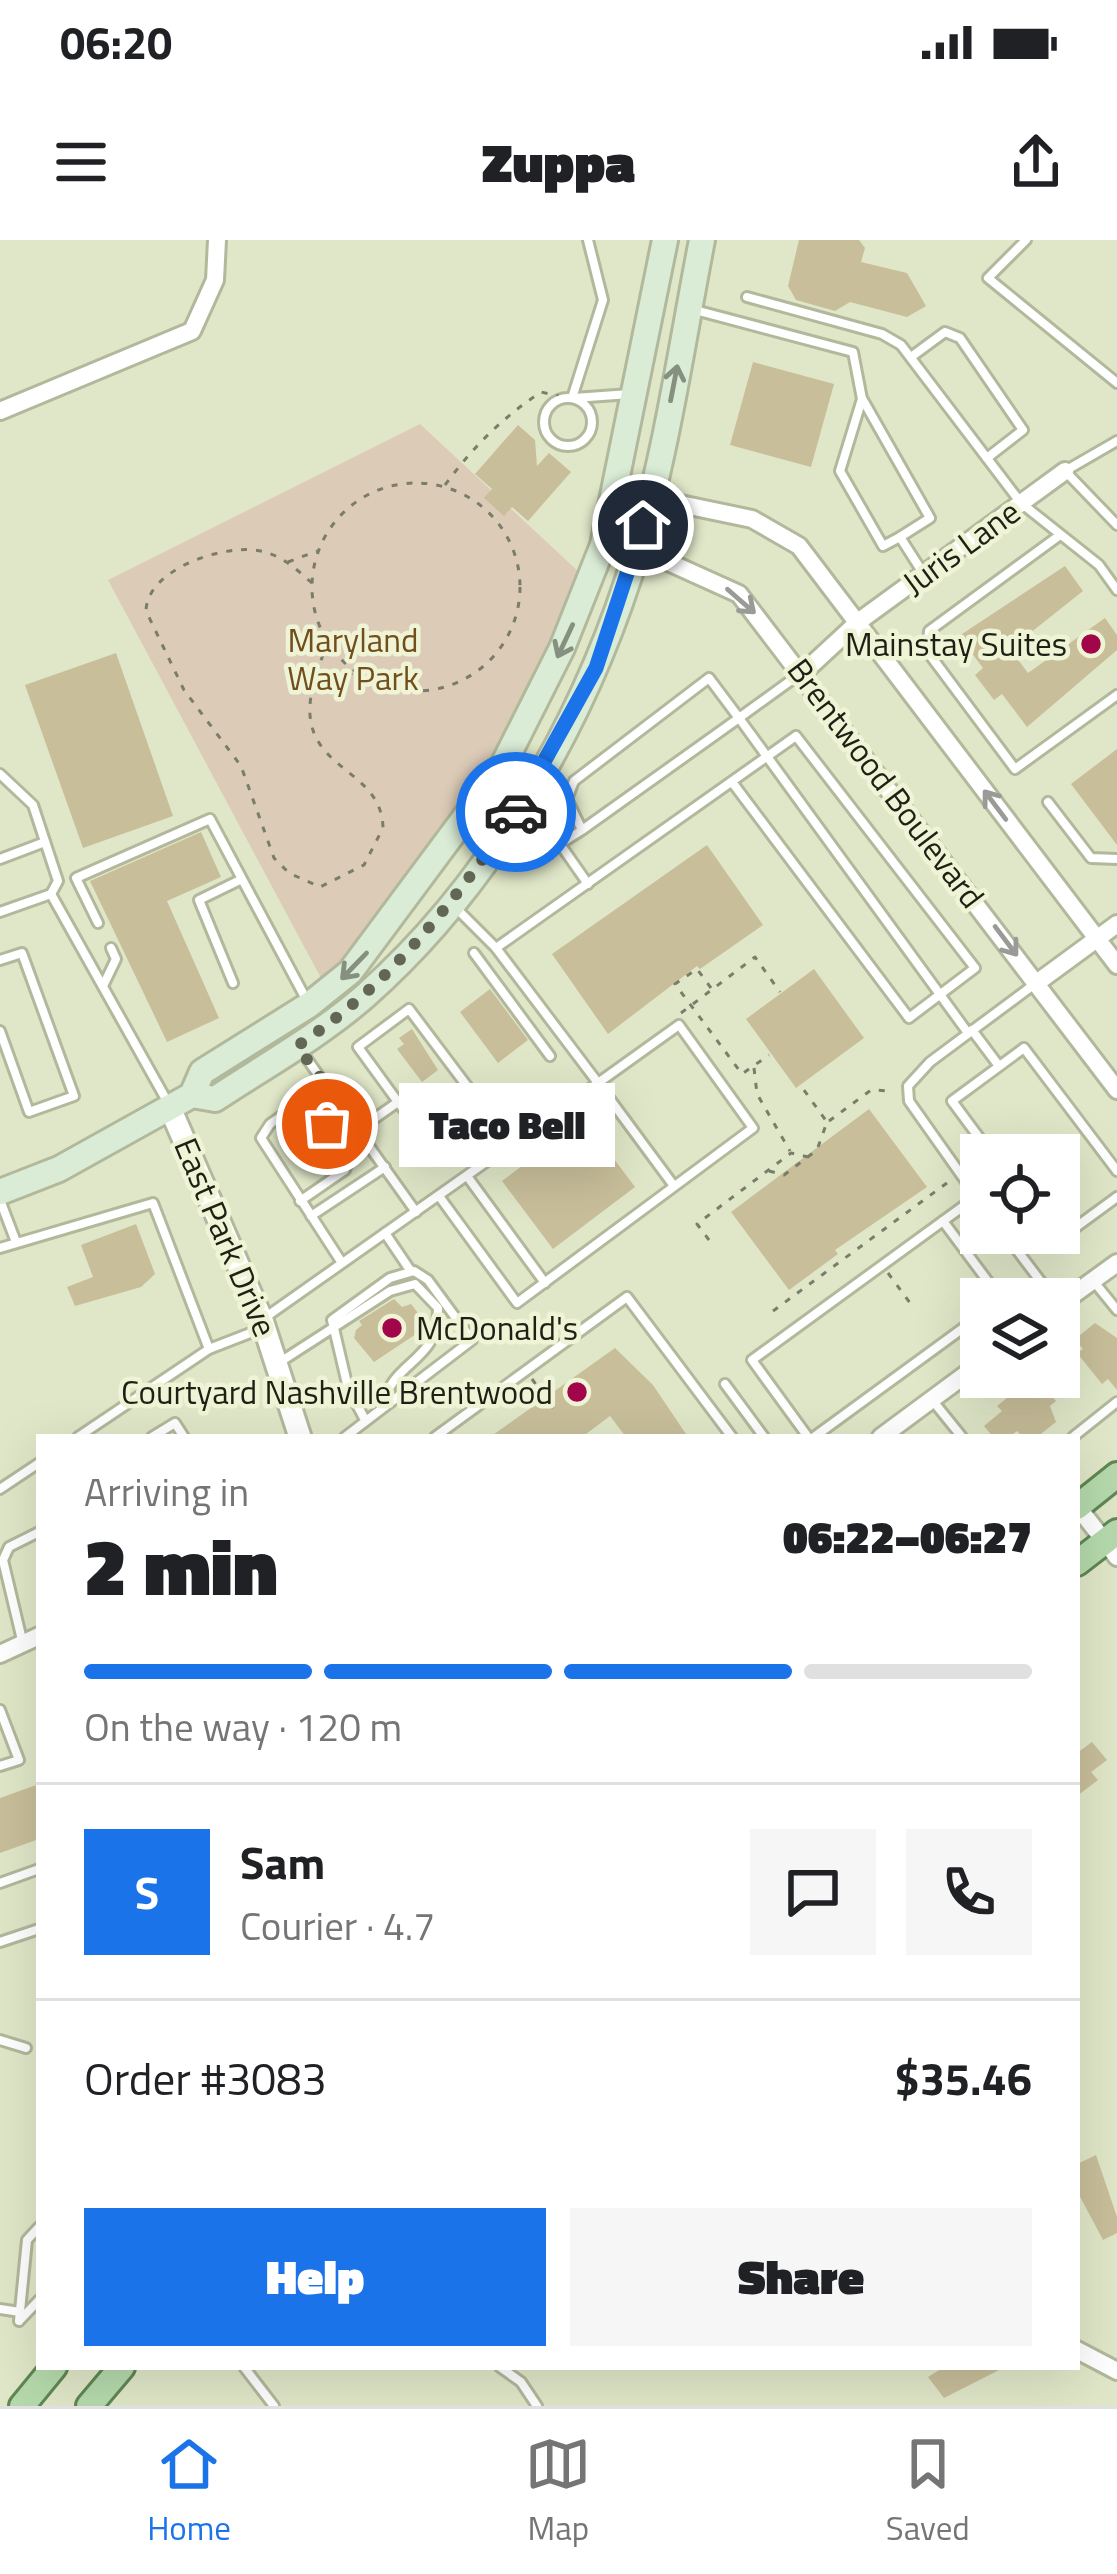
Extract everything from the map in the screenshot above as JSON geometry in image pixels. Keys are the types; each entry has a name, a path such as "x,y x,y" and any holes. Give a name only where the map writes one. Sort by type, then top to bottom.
{"main road":[{"path":"0,1196 181,1101 202,1072 309,1005 350,972 501,769 562,648 603,544 618,491 664,240"},
{"path":"181,1101 215,1099 366,995 453,904 530,792 585,688 636,553 702,240"},
{"path":"421,882 453,904"},
{"path":"1080,1505 1117,1474"},
{"path":"1080,1561 1113,1543"},
{"path":"22,2406 52,2370"},
{"path":"89,2406 119,2370"}],"street":[{"path":"0,411 192,332 215,280 221,247 217,240"},
{"name":"Juris Lane","path":"804,672 858,622 1065,471"},
{"path":"618,491 752,519 799,546 1117,965"},
{"name":"Brentwood Boulevard","path":"603,544 739,594 804,672 1117,1090"},
{"path":"1038,982 1117,924"},
{"name":"East Park Drive","path":"181,1101 279,1363 299,1434"},
{"path":"1080,1288 1117,1263"},
{"path":"885,1434 960,1379"},
{"path":"1080,1510 1113,1543"},
{"path":"0,1654 31,1640"},
{"path":"1080,2352 1117,2371"}],"lane":[{"path":"571,398 603,300 588,240"},
{"path":"1026,240 988,278 1117,383"},
{"path":"747,297 882,334 911,357 1021,503 1099,566 1117,590"},
{"path":"688,309 853,352 862,398 930,518 883,546 840,471 862,398"},
{"path":"911,357 945,332 961,338 1023,430 987,458"},
{"path":"571,398 586,406 592,426 581,442 560,445 547,435 544,417 550,406 571,398 600,392 637,395"},
{"path":"1117,441 1065,471 1117,525"},
{"path":"1060,535 929,632 927,651 1015,769 1117,695"},
{"path":"899,536 924,574"},
{"path":"588,884 560,844 804,672"},
{"path":"581,830 567,799 574,781 709,678 999,1066"},
{"path":"496,948 796,736 975,968 909,1018 732,782"},
{"path":"0,774 33,805 58,881 51,894 0,913"},
{"path":"1048,802 1091,858 1117,859"},
{"path":"98,923 76,878 210,819 309,1005"},
{"path":"0,859 45,842"},
{"path":"233,982 199,901 240,880"},
{"path":"51,894 181,1101"},
{"path":"453,904 496,948 674,1186"},
{"path":"104,985 116,959 111,948"},
{"path":"0,960 22,952 74,1096 29,1112 0,1031"},
{"path":"474,953 550,1056"},
{"path":"960,1174 912,1107 907,1091 912,1078 1038,982"},
{"path":"478,1102 428,1133 398,1102 358,1047 409,1009 511,1146"},
{"path":"82,1434 209,1349 263,1323 342,1263 679,1025 752,1128 517,1303 439,1196"},
{"path":"297,1046 416,1212"},
{"path":"976,1134 952,1101 1024,1048 1117,1171"},
{"path":"326,1085 264,1129 261,1138 342,1263"},
{"path":"301,1201 345,1170 349,1159 308,1098"},
{"path":"358,1130 398,1102"},
{"path":"311,1216 385,1167"},
{"path":"467,1177 544,1282"},
{"path":"0,1196 16,1242"},
{"path":"1080,1224 1117,1197"},
{"path":"0,1249 153,1203 209,1349"},
{"path":"809,1434 752,1360 960,1211"},
{"path":"943,1221 985,1278"},
{"path":"348,1434 472,1340 428,1280 411,1271 385,1233"},
{"path":"1020,1254 1038,1278"},
{"path":"364,1418 348,1388 332,1320 390,1278 411,1271"},
{"path":"1093,1280 1117,1310"},
{"path":"279,1363 401,1285 415,1284 438,1308 430,1347 393,1378 383,1405"},
{"path":"439,1434 627,1297 730,1434"},
{"path":"815,1434 960,1330"},
{"path":"724,1384 762,1434"},
{"path":"932,1400 960,1434"},
{"path":"1077,1434 1117,1402"},
{"path":"157,1434 175,1423 182,1434"},
{"path":"0,1489 36,1465"},
{"path":"31,1640 3,1560 9,1547 36,1534"},
{"path":"0,1710 19,1760 0,1766"},
{"path":"0,1882 36,1870"},
{"path":"0,1942 36,1930"},
{"path":"0,2039 26,2048"},
{"path":"36,2231 27,2240 19,2321 36,2303"},
{"path":"0,2309 20,2312"},
{"path":"246,2370 274,2406"},
{"path":"504,2370 521,2381 537,2406"}],"path":[{"path":"444,486 476,444 523,404 541,392 571,398"},
{"path":"395,484 444,486 486,508 512,544 521,588 514,624 490,660 449,686 400,690 357,673 327,641 316,616 312,584 319,550 337,520 363,497 395,484"},
{"path":"312,584 288,562 253,549 210,556 154,587 146,611 184,690 241,766 274,858 289,873 320,886 364,866 382,838 383,819 372,790 329,759 315,737 310,710 327,641"},
{"path":"288,562 319,550"},
{"path":"316,680 357,673"},
{"path":"679,1025 682,1008 755,957 780,992"},
{"path":"711,988 697,969 676,984 742,1074 769,1055"},
{"path":"754,1066 757,1094 791,1154"},
{"path":"802,1086 827,1122"},
{"path":"768,1171 784,1175 818,1150 827,1122 871,1090 907,1091"},
{"path":"709,1240 698,1224 791,1154 808,1157"},
{"path":"773,1311 960,1174"},
{"path":"526,1371 555,1412"}],"green space":[{"name":"Maryland Way Park","path":"420,424 580,573 528,715 441,854 322,980 108,580"}],"building":[{"path":"799,240 859,240 865,248 861,262 907,273 926,306 907,317 850,302 835,311 796,300 788,286"},
{"path":"753,362 834,384 811,467 730,445"},
{"path":"518,425 535,440 537,466 549,453 571,472 528,521 512,507 504,516 484,498 492,489 475,474"},
{"name":"Mainstay Suites","path":"1065,566 1083,591 1010,649 1028,673 1105,618 1117,635 1117,650 1027,727 1002,694 994,700 975,675 983,668 959,636"},
{"path":"116,653 173,816 83,848 25,685"},
{"path":"1117,749 1117,845 1071,784"},
{"path":"201,832 221,877 167,901 219,1018 167,1042 90,881"},
{"path":"707,845 763,925 700,969 697,966 608,1034 552,954"},
{"path":"814,969 864,1038 796,1088 746,1019"},
{"path":"490,989 528,1040 498,1063 460,1012"},
{"path":"412,1029 438,1070 422,1082 397,1049 404,1044 399,1038"},
{"path":"869,1109 927,1187 835,1250 838,1254 789,1290 731,1212"},
{"path":"312,1118 339,1160 318,1174 290,1134"},
{"path":"584,1119 635,1187 553,1249 502,1181"},
{"path":"136,1224 155,1274 141,1287 75,1306 67,1287 93,1277 81,1245"},
{"name":"McDonald's","path":"394,1299 402,1307 411,1304 428,1326 374,1362 354,1338 356,1330 362,1325 359,1321"},
{"path":"1095,1323 1117,1338 1117,1390 1108,1379 1102,1384 1080,1357 1080,1335"},
{"name":"Courtyard Nashville Brentwood","path":"615,1348 653,1385 686,1434 624,1434 610,1416 586,1434 494,1434"},
{"path":"1007,1398 1054,1398 1050,1406 1056,1422 1041,1434 991,1434 984,1426 1002,1411 997,1406"},
{"path":"1092,1742 1107,1760 1091,1772 1098,1780 1080,1794 1080,1751"},
{"path":"36,1785 36,1840 0,1853 0,1798"},
{"path":"1096,2155 1117,2217 1117,2233 1103,2240 1080,2197 1080,2163"},
{"path":"939,2370 999,2370 944,2398 928,2377"}],"way so far":[{"path":"327,1124 308,1098 326,1085 297,1046 366,995 429,931 516,812"}],"place":[{"name":"Mainstay Suites","path":"1091,644"},
{"name":"Taco Bell","path":"327,1124"},
{"name":"McDonald's","path":"392,1328"},
{"name":"Courtyard Nashville Brentwood","path":"577,1392"}],"route":[{"path":"516,812 596,668 643,525"}]}
